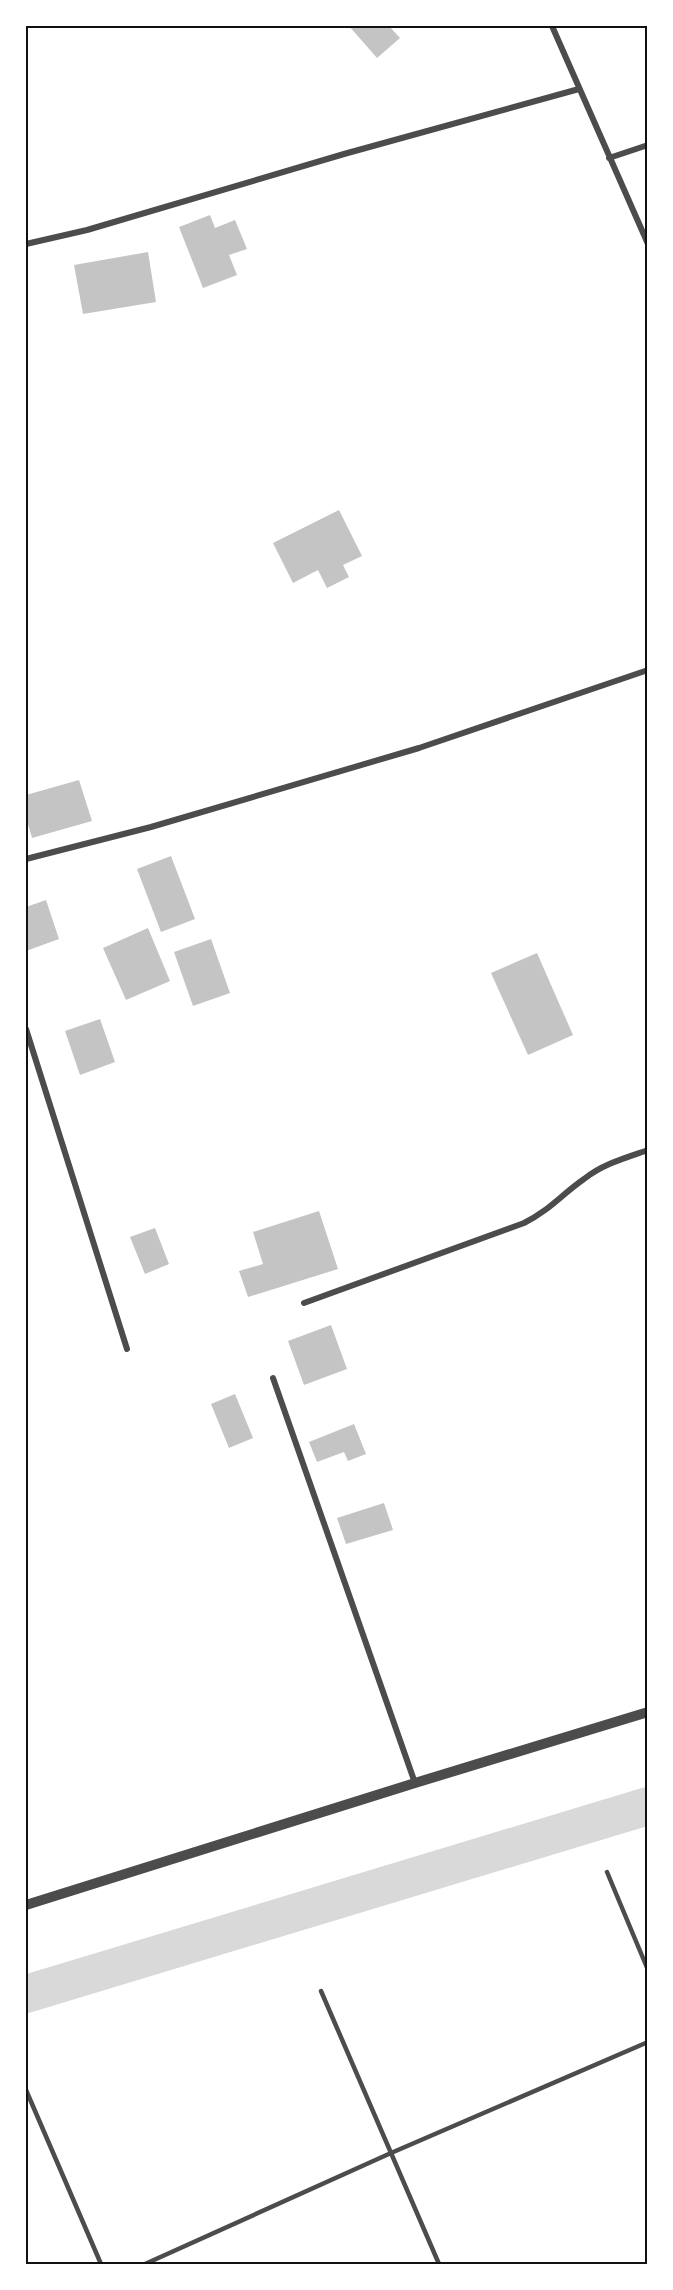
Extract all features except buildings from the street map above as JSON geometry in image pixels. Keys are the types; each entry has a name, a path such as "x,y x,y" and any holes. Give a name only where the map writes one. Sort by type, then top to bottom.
{"street":[{"path":"552,26 648,244"},
{"path":"26,244 87,230 344,154 579,89"},
{"path":"609,158 648,145"},
{"path":"26,859 152,827 419,748 648,670"},
{"path":"26,1029 127,1349"},
{"path":"304,1303 524,1223 544,1213 583,1179 607,1164 648,1150"},
{"path":"273,1378 415,1783"},
{"path":"26,1905 648,1712"}],"lane":[{"path":"607,1872 648,1970"},
{"path":"321,1991 439,2265"},
{"path":"145,2265 391,2153 648,2042"},
{"path":"26,2090 101,2265"}],"waterway":[{"path":"26,1994 648,1806"}]}
